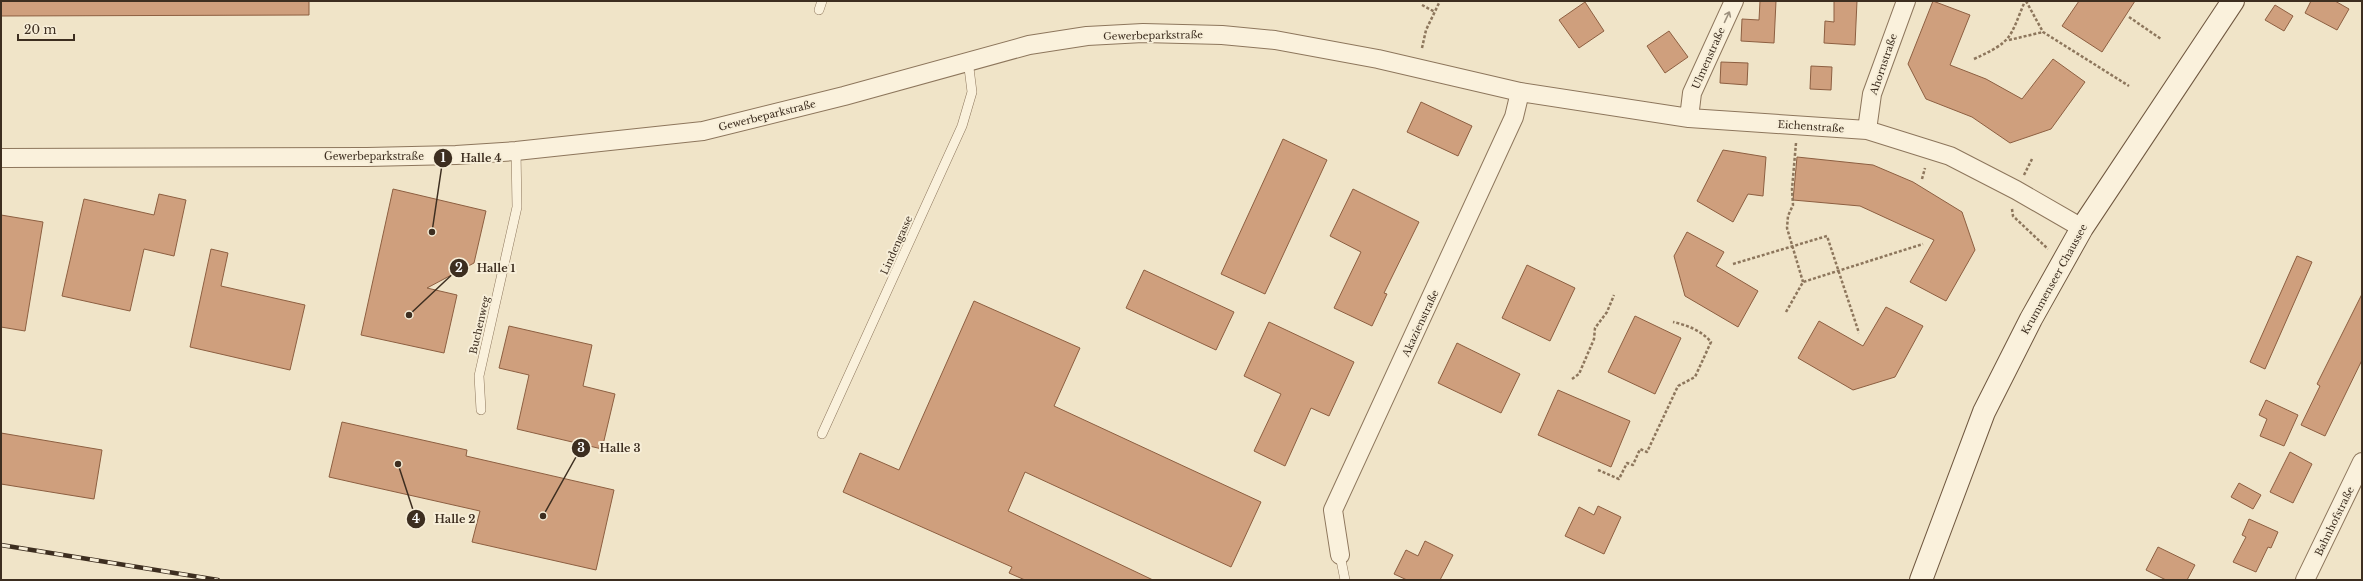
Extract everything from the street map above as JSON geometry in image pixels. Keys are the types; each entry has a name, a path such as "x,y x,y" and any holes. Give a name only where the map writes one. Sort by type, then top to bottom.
{"main road":[{"name":"Krummenseer Chaussee","path":"1921,580 1984,412 2064,260 2082,228 2233,1"}],"street":[{"name":"Ulmenstraße","path":"1689,118 1692,92 1734,1"},
{"name":"Ahornstraße","path":"1867,130 1872,94 1906,1"},
{"name":"Gewerbeparkstraße","path":"1,158 367,157 456,155 516,151 703,131 844,96 968,60 1029,45 1087,36 1143,33 1222,35 1275,40 1378,59 1520,92"},
{"name":"Eichenstraße","path":"1520,92 1689,118 1867,130 1950,156 2016,190 2082,228"},
{"name":"Akazienstraße","path":"1340,555 1333,510 1514,117 1520,92"},
{"name":"Bahnhofstraße","path":"2306,580 2362,462"}],"lane":[{"path":"819,10 822,1"},
{"name":"Lindengasse","path":"822,434 962,126 972,92 968,60"},
{"name":"Buchenweg","path":"481,410 479,376 517,207 516,151"},
{"path":"1340,555 1345,580"}],"path":[{"path":"1422,48 1426,30 1440,1"},
{"path":"2026,1 2043,32 2130,86"},
{"path":"2009,40 2026,1"},
{"path":"1422,6 1435,12"},
{"path":"2129,17 2161,39"},
{"path":"1974,59 1998,48 2009,40 2043,32"},
{"path":"1799,125 1792,189 1793,206 1788,216 1788,228 1803,282"},
{"path":"2032,159 2016,190 2011,208 2013,216 2052,253 2064,260"},
{"path":"1733,264 1827,236 1859,333"},
{"path":"1786,312 1803,282 1839,272 1923,244"},
{"path":"1572,379 1579,374 1594,339 1595,328 1607,312 1614,295"},
{"path":"1598,470 1619,479 1627,463 1633,465 1640,449 1647,452 1678,386 1695,377 1711,342 1705,334 1683,324 1673,322"}],"building":[{"path":"1,1 309,1 309,15 1,16"},
{"path":"1760,1 1776,1 1774,43 1741,41 1742,19 1759,20"},
{"path":"1834,1 1857,1 1855,45 1824,43 1825,21 1834,22"},
{"path":"1933,1 1970,15 1950,65 1986,79 2022,99 2053,59 2085,82 2051,129 2010,143 1972,117 1926,99 1908,64"},
{"path":"2079,1 2135,1 2102,52 2062,26"},
{"path":"2311,1 2335,1 2349,9 2337,30 2305,13"},
{"path":"1585,2 1604,31 1579,48 1559,20"},
{"path":"2275,5 2293,16 2284,31 2265,20"},
{"path":"1669,31 1688,57 1665,73 1647,46"},
{"path":"1721,62 1748,63 1747,85 1720,83"},
{"path":"1811,66 1832,67 1831,90 1810,89"},
{"path":"1421,102 1472,126 1458,156 1407,132"},
{"path":"1283,139 1327,160 1265,294 1221,274"},
{"path":"1723,150 1766,157 1763,196 1748,194 1733,222 1697,201"},
{"path":"1797,157 1873,165 1913,182 1962,212 1975,250 1946,301 1910,282 1934,240 1860,206 1793,200"},
{"path":"393,189 486,211 474,263 427,288 457,295 444,353 361,335"},
{"path":"1353,189 1419,222 1384,293 1387,294 1372,326 1334,308 1361,252 1330,236"},
{"path":"159,194 186,200 174,256 144,249 130,311 62,296 84,199 154,215"},
{"path":"1,215 43,222 25,331 1,327"},
{"path":"1687,232 1724,252 1716,266 1758,291 1738,327 1685,296 1674,256"},
{"path":"211,249 228,253 221,286 305,305 290,370 190,347"},
{"path":"2297,256 2312,262 2265,369 2250,362"},
{"path":"1527,265 1575,288 1550,341 1502,318"},
{"path":"1144,270 1234,312 1216,350 1126,308"},
{"path":"2362,294 2362,360 2325,436 2301,425 2320,386 2317,384"},
{"path":"974,301 1080,348 1054,406 1261,502 1231,567 1025,472 1008,511 1153,580 1025,580 1009,573 1012,567 843,492 860,453 899,470"},
{"path":"1886,307 1923,326 1895,377 1853,390 1798,358 1819,321 1863,346"},
{"path":"1635,316 1681,338 1655,394 1608,372"},
{"path":"1269,322 1354,362 1329,416 1311,408 1285,466 1254,451 1281,394 1244,376"},
{"path":"509,326 592,345 583,386 615,394 602,449 517,429 529,375 499,368"},
{"path":"1457,343 1520,374 1501,413 1438,383"},
{"path":"1558,390 1630,421 1611,467 1538,435"},
{"path":"2266,400 2298,415 2284,446 2260,436 2267,419 2259,415"},
{"path":"342,422 467,450 466,456 614,490 596,570 472,542 480,511 329,477"},
{"path":"1,433 102,450 94,499 1,484"},
{"path":"2290,452 2312,464 2293,503 2270,492"},
{"path":"2239,483 2261,495 2253,509 2231,497"},
{"path":"1598,506 1621,517 1604,554 1565,536 1579,507 1594,515"},
{"path":"2249,519 2278,532 2271,548 2268,547 2256,572 2233,562 2246,537 2242,535"},
{"path":"1425,541 1453,555 1440,580 1407,580 1394,574 1406,550 1418,556"},
{"path":"2158,547 2195,565 2187,580 2166,580 2146,570"}],"railway":[{"path":"1,545 218,580"}],"place":[{"name":"Halle 4","path":"432,232"},
{"name":"Halle 1","path":"409,315"},
{"name":"Halle 2","path":"398,464"},
{"name":"Halle 3","path":"543,516"}]}
